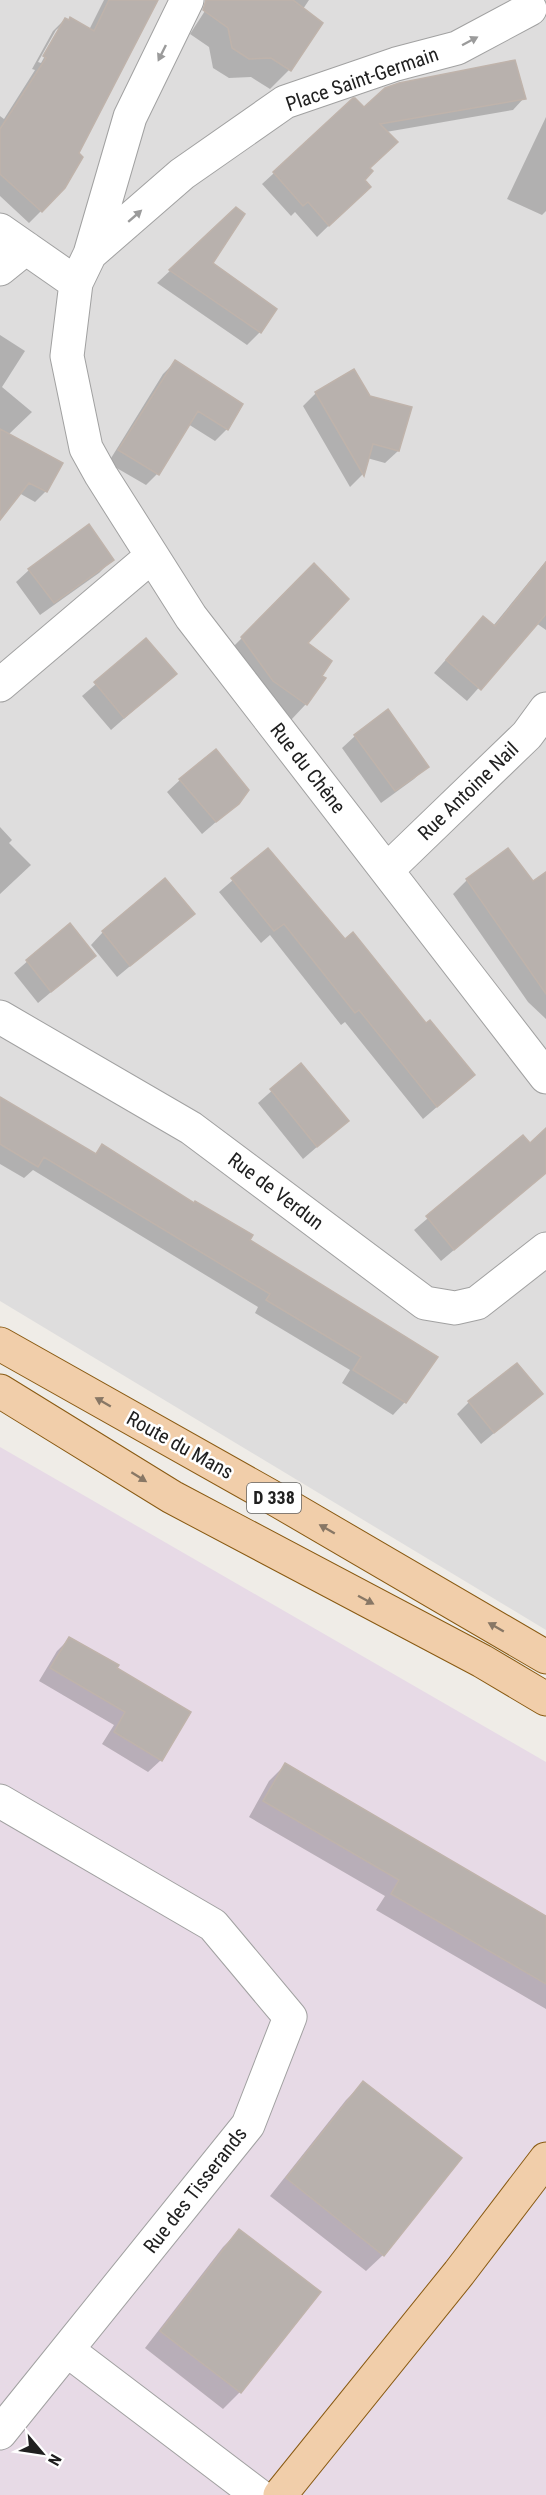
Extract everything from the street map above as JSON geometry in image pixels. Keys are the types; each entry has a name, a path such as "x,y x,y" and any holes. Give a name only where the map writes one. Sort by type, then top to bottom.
{"main road":[{"name":"Route du Mans","path":"0,1344 277,1500 546,1657"},
{"name":"D 338","path":"0,1391 172,1497 482,1661 546,1699"},
{"path":"279,2495 451,2282 546,2159"}],"street":[{"name":"Place Saint-Germain","path":"86,447 67,356 75,283 90,254 130,117 187,0"},
{"name":"Place Saint-Germain","path":"90,254 182,174 285,102 396,64 457,48 532,8"},
{"path":"0,269 13,238 75,283"},
{"name":"Rue du Chêne","path":"86,447 101,475 190,617 545,1072"},
{"path":"0,685 152,556"},
{"name":"Rue Antoine Nail","path":"387,870 527,735 546,709"},
{"name":"Rue de Verdun","path":"0,1017 191,1128 425,1303 455,1308 477,1303 546,1249"},
{"name":"Rue des Tisserands","path":"0,1801 213,1925 290,2017 248,2125 0,2433"},
{"path":"67,2350 258,2495"}],"shaded area":[{"path":"0,0 546,0 546,1630 0,1301"},
{"path":"0,1447 546,1762 546,2495 0,2495"}],"building":[{"path":"109,0 158,0 79,153 83,157 65,188 42,212 0,174 0,129 46,58 43,56 65,18 69,20 70,17 94,31"},
{"path":"206,0 293,0 323,23 291,71 271,58 249,59 232,48 228,28 203,10"},
{"path":"515,60 526,99 380,124 398,142 370,168 373,171 365,180 371,187 329,226 308,202 303,206 273,172 353,98 364,107 385,88 399,83"},
{"path":"236,207 245,214 213,263 277,309 261,333 169,270"},
{"path":"175,360 243,404 228,430 198,411 159,475 118,450"},
{"path":"354,369 370,396 412,407 399,451 373,444 364,476 315,392"},
{"path":"0,429 63,463 47,492 29,483 0,520"},
{"path":"89,524 114,560 54,603 28,569"},
{"path":"546,562 546,614 481,690 446,660 483,616 495,626"},
{"path":"314,563 349,599 308,643 332,661 322,676 326,678 307,705 273,681 241,637"},
{"path":"146,638 177,674 124,718 94,682"},
{"path":"388,709 429,767 395,791 354,735"},
{"path":"216,749 249,790 239,804 216,822 179,779"},
{"path":"268,848 345,939 353,932 426,1023 430,1020 475,1075 437,1107 359,1010 355,1013 284,924 274,931 231,878"},
{"path":"508,848 533,881 546,872 546,994 466,879"},
{"path":"165,878 195,914 130,966 102,931"},
{"path":"70,923 96,956 51,992 26,960"},
{"path":"301,1063 349,1121 317,1147 270,1089"},
{"path":"0,1097 96,1154 102,1144 194,1203 195,1201 253,1235 250,1240 438,1357 406,1403 353,1370 361,1357 266,1300 270,1294 44,1157 38,1167 0,1144"},
{"path":"546,1128 546,1173 454,1250 426,1216 523,1135 530,1143"},
{"path":"517,1363 543,1394 494,1433 468,1401"},
{"path":"69,1637 119,1665 117,1668 191,1712 162,1761 114,1732 125,1712 50,1668"},
{"path":"285,1763 546,1916 546,1984 391,1894 399,1880 263,1801"},
{"path":"363,2081 462,2158 384,2256 286,2178"},
{"path":"239,2229 321,2292 241,2393 160,2331"}]}
